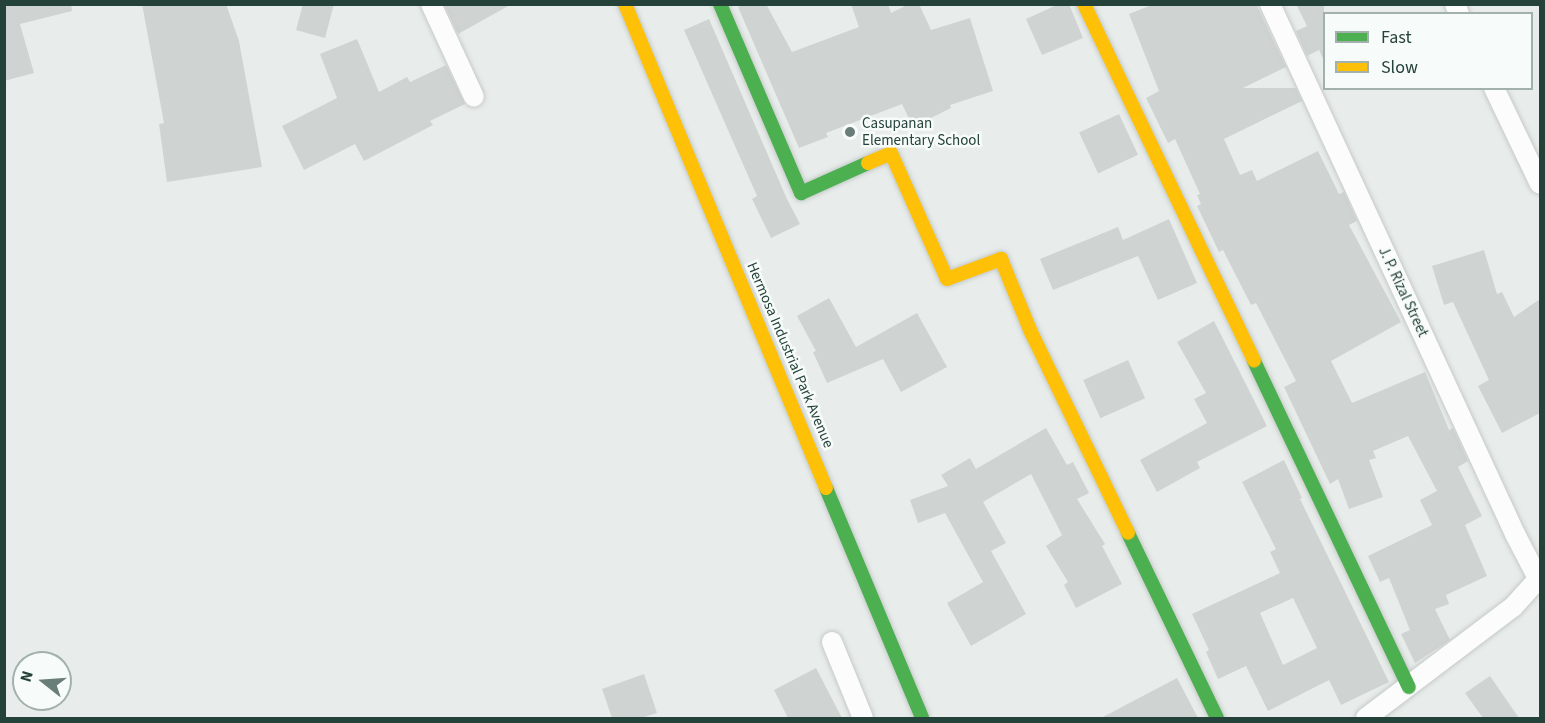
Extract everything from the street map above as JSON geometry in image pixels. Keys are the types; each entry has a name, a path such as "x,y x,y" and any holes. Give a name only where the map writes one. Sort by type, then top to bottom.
{"street":[{"path":"431,4 474,97"},
{"name":"Hermosa Industrial Park Avenue","path":"625,4 922,718"},
{"path":"720,4 801,192 891,153 947,279 1001,259 1031,332 1217,718"},
{"path":"1084,4 1409,687"},
{"name":"J. P. Rizal Street","path":"1270,4 1540,580"},
{"path":"1495,90 1540,184"},
{"path":"1366,718 1513,607 1540,580"},
{"path":"832,642 863,718"}],"building":[{"path":"4,4 71,4 72,11 20,24 34,73 4,81"},
{"path":"142,4 226,4 239,41 262,167 167,182 159,124 164,123"},
{"path":"303,4 334,4 325,38 296,30"},
{"path":"444,4 512,4 458,34"},
{"name":"Casupanan Elementary School","path":"744,4 766,4 792,52 859,27 851,4 888,4 891,13 909,4 919,4 931,30 970,18 993,91 950,105 951,108 913,127 902,104 826,133 828,137 799,148 738,7"},
{"path":"1059,4 1069,4 1083,38 1042,55 1026,19"},
{"path":"1154,4 1256,4 1286,67 1243,88 1296,88 1302,101 1224,139 1240,175 1252,170 1257,181 1318,151 1339,194 1344,192 1357,221 1349,225 1401,322 1331,361 1352,403 1425,372 1449,430 1453,428 1468,461 1458,467 1482,516 1465,525 1487,576 1446,595 1449,604 1435,609 1450,640 1415,663 1401,634 1410,630 1389,578 1380,582 1368,556 1432,525 1420,500 1437,491 1408,436 1373,451 1376,458 1369,460 1383,497 1349,509 1338,479 1330,484 1284,387 1296,381 1256,303 1251,305 1223,250 1219,252 1197,206 1201,204 1197,195 1200,194 1175,139 1168,143 1146,98 1159,91 1129,14"},
{"path":"1296,4 1324,4 1323,59 1319,50 1307,56 1296,31 1307,26"},
{"path":"709,19 800,224 771,238 752,199 757,196 684,30"},
{"path":"357,39 379,92 407,77 410,82 446,65 465,104 430,121 433,125 364,161 355,144 304,170 282,126 337,98 320,54"},
{"path":"1119,114 1138,155 1098,173 1079,133"},
{"path":"1169,219 1197,283 1158,300 1138,256 1053,290 1040,259 1118,227 1123,240"},
{"path":"1484,250 1497,294 1502,292 1514,317 1540,299 1540,413 1502,433 1478,386 1489,380 1453,302 1444,305 1432,266"},
{"path":"829,298 856,347 917,313 947,367 901,392 883,359 827,383 813,352 816,351 797,316"},
{"path":"1214,321 1267,426 1197,462 1200,468 1157,492 1140,460 1207,423 1194,399 1206,393 1177,342"},
{"path":"1128,360 1145,398 1100,418 1083,380"},
{"path":"1046,428 1067,465 1073,462 1089,493 1077,499 1105,544 1102,546 1122,584 1076,608 1064,585 1068,582 1046,546 1062,535 1031,474 983,502 1006,543 991,551 1026,614 971,646 947,603 983,582 945,513 918,523 910,500 948,486 941,475 970,458 976,469"},
{"path":"1284,460 1302,498 1300,499 1389,682 1341,705 1329,680 1268,711 1246,666 1218,679 1206,652 1209,650 1192,614 1280,573 1270,552 1276,549 1242,482","holes":["1293,598 1317,648 1283,665 1260,613"]},
{"path":"816,668 842,718 788,718 774,690"},
{"path":"644,674 657,713 641,718 612,718 602,689"},
{"path":"1490,676 1519,718 1483,718 1465,693"},
{"path":"1177,678 1198,718 1101,718"}],"traffic: fast":[{"path":"720,4 801,193 868,163"},
{"path":"1254,361 1409,687"},
{"path":"826,488 922,718"},
{"path":"1128,533 1217,718"}],"traffic: slow":[{"path":"625,4 826,488"},
{"path":"1084,4 1254,361"},
{"path":"868,163 891,153 947,279 1001,259 1031,332 1128,533"}],"place":[{"name":"Casupanan Elementary School","path":"850,132"}]}
